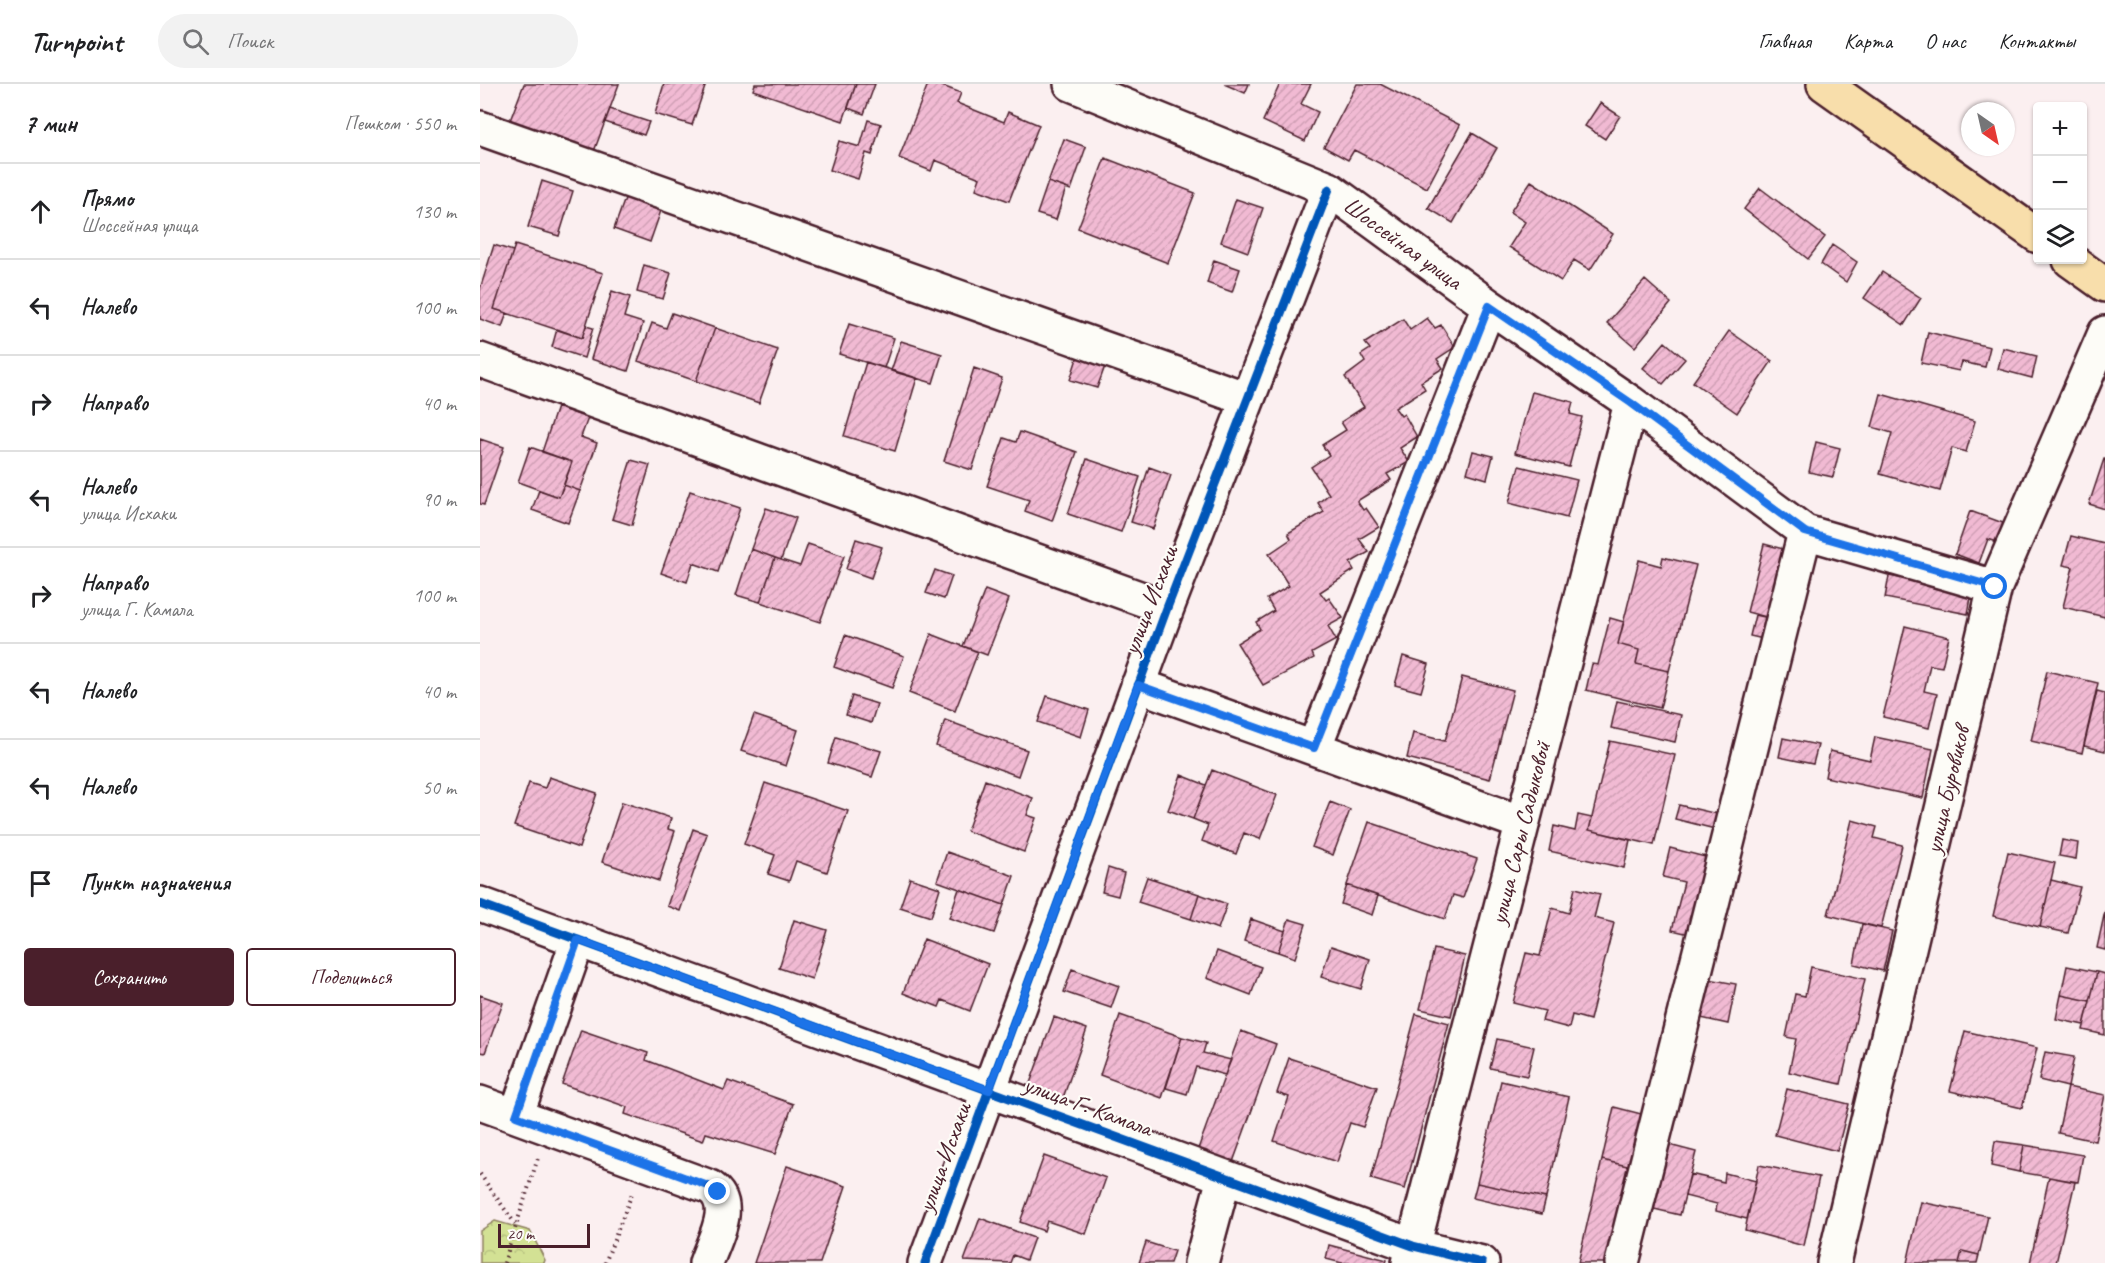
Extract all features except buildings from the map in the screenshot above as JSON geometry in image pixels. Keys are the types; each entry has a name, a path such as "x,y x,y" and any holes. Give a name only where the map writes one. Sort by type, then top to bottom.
{"main road":[{"path":"1824,84 2033,233"},
{"path":"2076,264 2105,285"}],"street":[{"name":"Шоссейная улица","path":"1071,84 1329,189 1489,306 1631,403 1805,532 1995,587"},
{"path":"480,128 1247,399"},
{"name":"улица Исхаки","path":"925,1263 1138,685 1329,189"},
{"path":"1314,748 1489,306"},
{"name":"улица Буровиков","path":"1834,1263 1995,587 2105,333"},
{"path":"480,360 1167,608"},
{"name":"улица Сары Садыковой","path":"1411,1255 1631,403"},
{"path":"1622,1263 1805,532"},
{"path":"1138,685 1522,823"},
{"name":"улица Г. Камала","path":"480,904 1224,1178 1411,1255 1482,1263"},
{"path":"516,1116 578,940"},
{"path":"480,1102 711,1187 718,1192 724,1211 706,1263"},
{"path":"1201,1263 1224,1178"}],"path":[{"path":"504,1263 548,1127"},
{"path":"605,1263 644,1163"},
{"path":"480,1174 516,1226"}],"green space":[{"path":"495,1221 530,1231 545,1260 544,1263 480,1263 480,1231"}],"cycle path":[{"path":"925,1263 1167,608 1329,189"},
{"path":"480,904 1413,1246 1482,1263"}],"route":[{"path":"718,1192 711,1187 516,1116 578,940 989,1090 1138,685 1314,748 1489,306 1631,403 1805,532 1995,587"}]}
